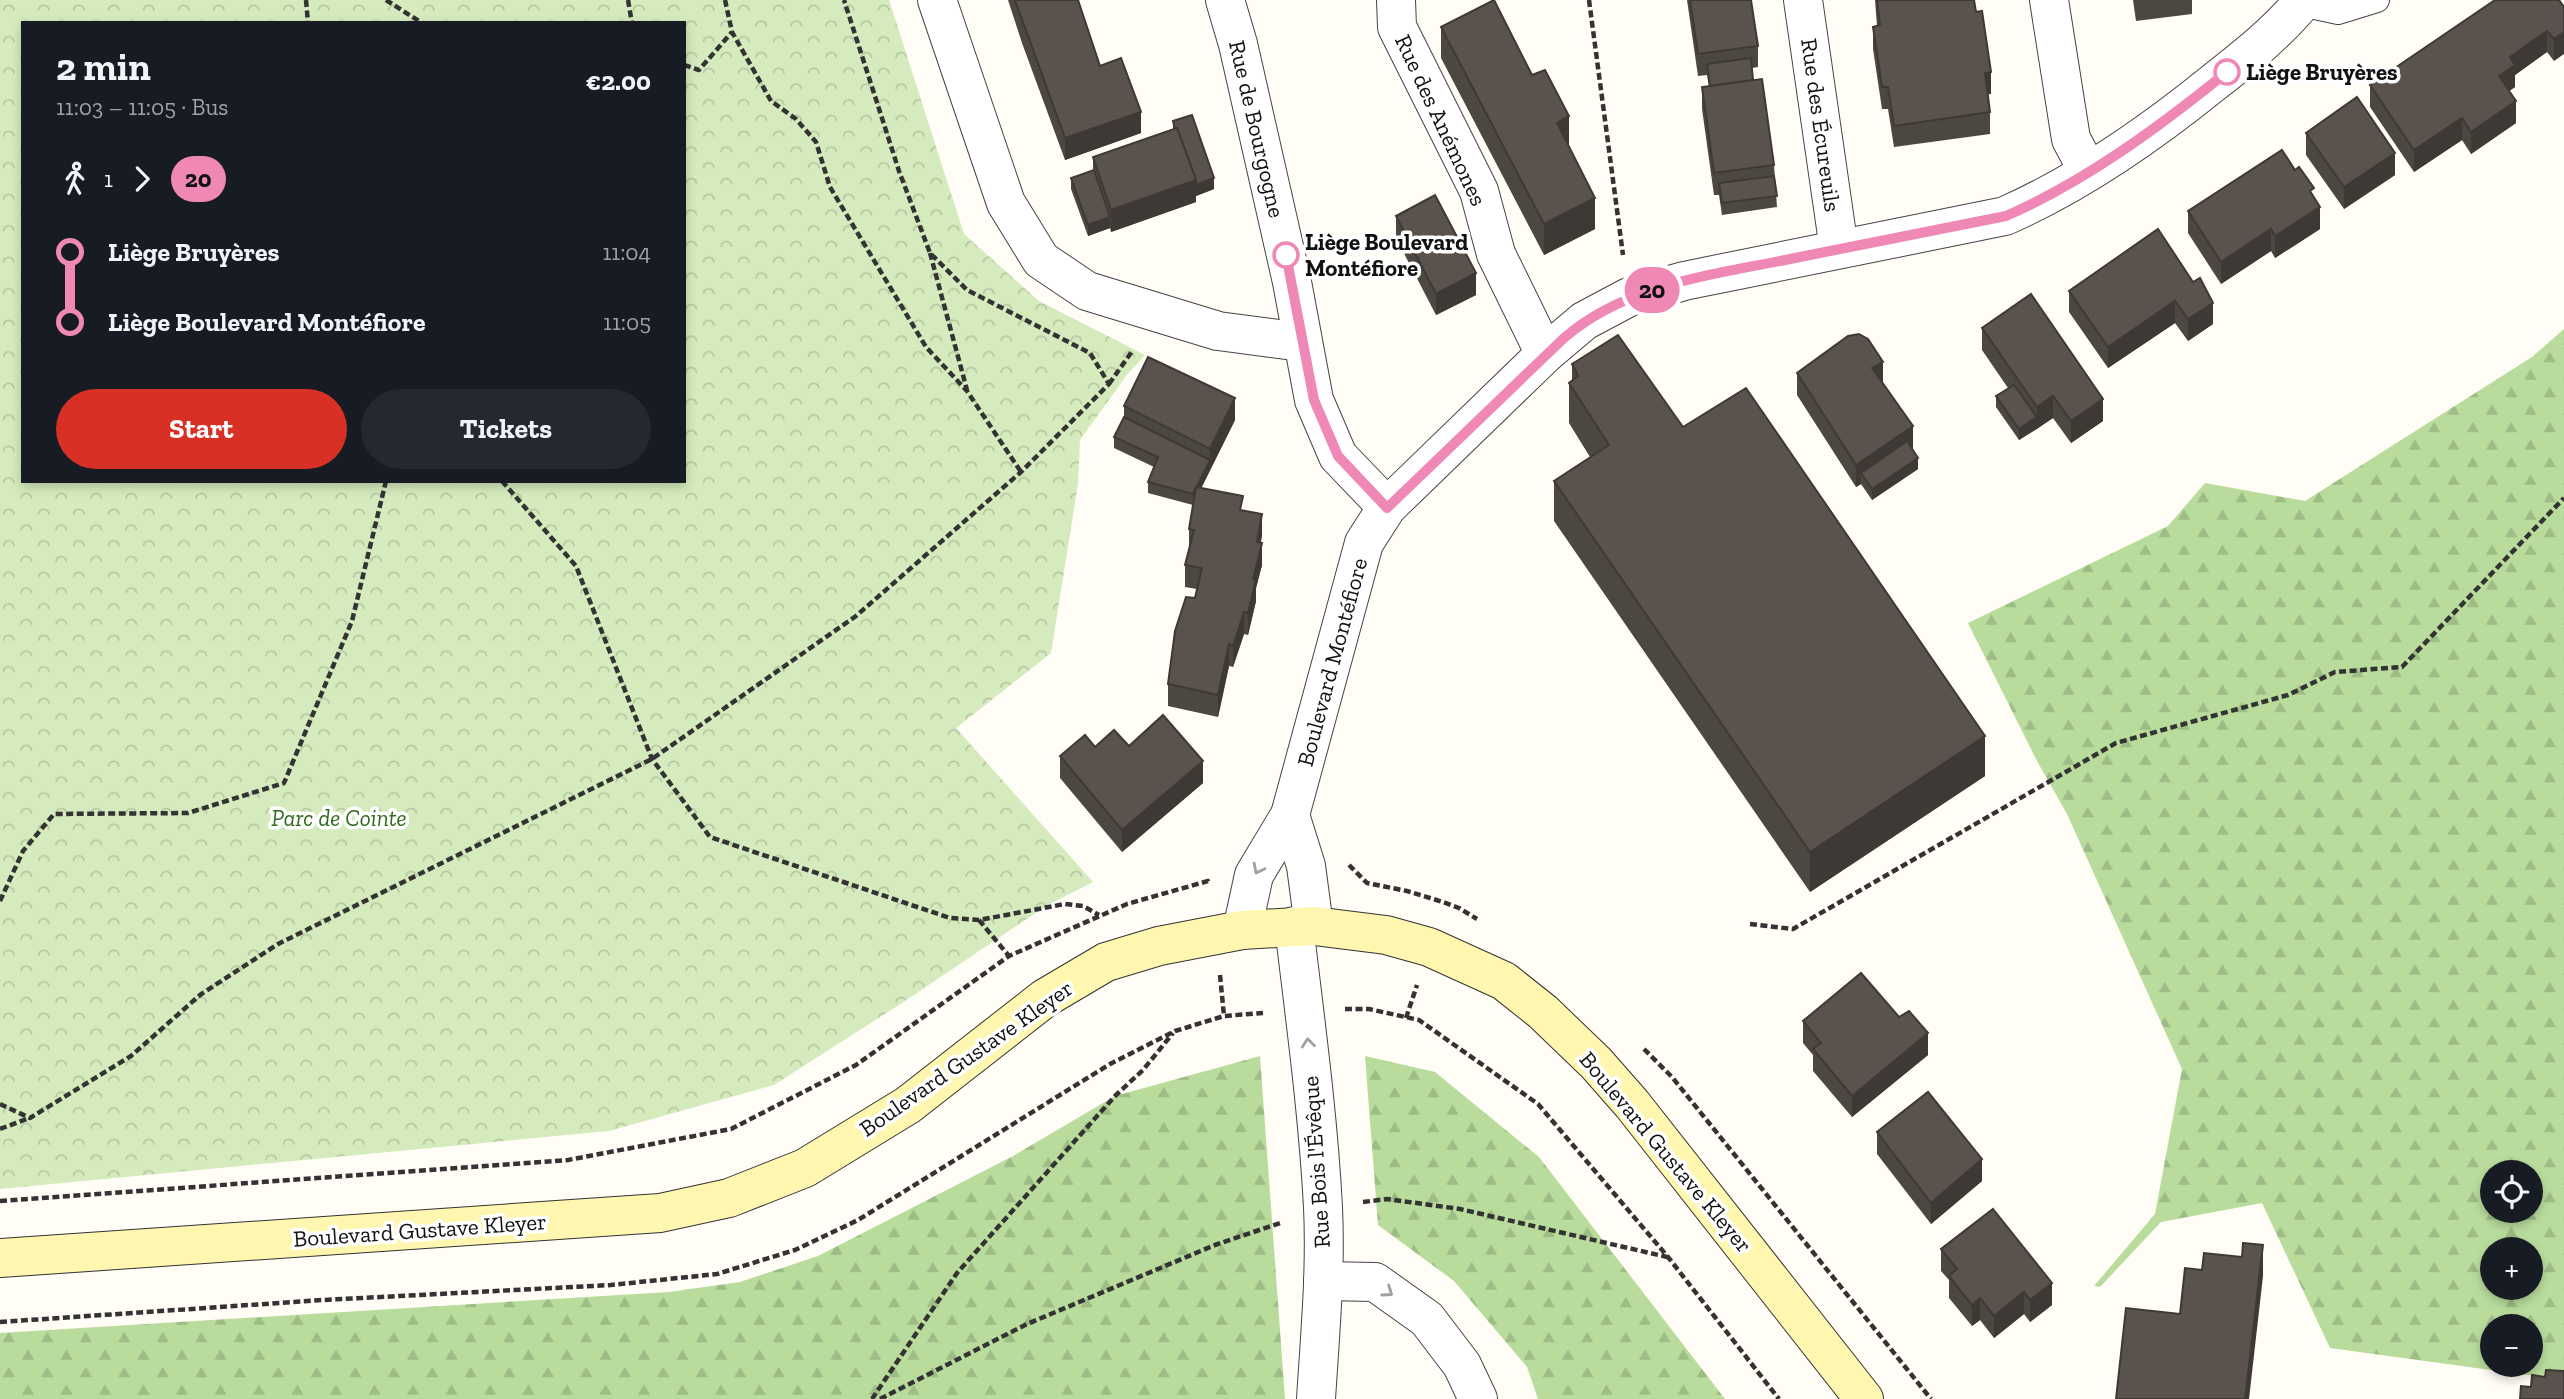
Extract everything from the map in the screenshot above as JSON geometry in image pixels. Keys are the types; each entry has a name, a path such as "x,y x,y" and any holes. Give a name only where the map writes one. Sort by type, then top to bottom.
{"street":[{"path":"937,0 1006,203 1041,260 1087,292 1218,331 1302,342 1314,400 1338,456 1387,508"},
{"name":"Rue de Bourgogne","path":"1225,0 1238,44 1292,282 1302,342"},
{"name":"Rue des Anémones","path":"1396,0 1397,27 1479,191 1496,254 1545,354"},
{"name":"Rue des Écureuils","path":"1803,0 1839,249"},
{"path":"2049,0 2071,139 2088,172"},
{"name":"Boulevard Montéfiore","path":"1242,930 1254,875 1290,815 1364,543 1387,508 1545,354 1584,321 1629,297 1684,281 2006,216 2043,200 2185,106 2255,50 2303,2"},
{"name":"Rue Bois l'Évêque","path":"1290,815 1306,866 1304,1009 1323,1209 1323,1281 1316,1399"},
{"name":"Boulevard Gustave Kleyer","path":"0,1258 660,1213 729,1198 805,1168 908,1105 1045,998 1106,962 1159,946 1242,930 1304,926 1353,930 1429,947 1504,981 1543,1012 1596,1063 1632,1104 1864,1399"},
{"path":"1323,1281 1374,1282 1427,1319 1461,1365 1478,1399"}],"lane":[{"path":"2303,2 2338,12 2377,0"}],"path":[{"path":"306,0 308,21"},
{"path":"386,0 419,21"},
{"path":"628,0 632,21"},
{"path":"725,0 732,32 771,101 796,119 816,142 830,187 926,347 967,391 1021,472"},
{"path":"844,0 899,171 930,253 967,391"},
{"path":"1589,0 1629,297"},
{"path":"686,66 699,70 732,32"},
{"path":"0,1129 30,1118 131,1056 200,995 278,943 652,759 856,616 1021,472 1110,384 1090,353 967,290 930,253"},
{"path":"0,901 23,851 54,814 188,813 284,783 352,621 386,483"},
{"path":"504,483 576,566 652,759 710,837 950,918 979,920 1065,904 1083,906 1099,915"},
{"path":"1750,924 1793,929 2116,743 2288,695 2335,672 2402,667 2564,498"},
{"path":"0,1201 568,1160 731,1129 856,1065 1009,956 979,920"},
{"path":"1304,1009 1369,1009 1419,1020 1538,1104 1668,1257 1779,1399"},
{"path":"872,1399 957,1273 1175,1031"},
{"path":"0,1104 30,1118"},
{"path":"880,1399 1027,1324 1215,1245 1323,1209 1387,1199 1399,1200 1460,1209 1668,1257"}],"green space":[{"name":"Parc de Cointe","path":"0,0 889,0 964,234 1039,301 1145,355 1126,376 1080,440 1078,484 1051,653 956,728 1093,882 1046,906 774,1085 609,1131 0,1189"},
{"path":"2564,329 2564,1380 2542,1377 2543,1314 2480,1314 2480,1369 2330,1348 2262,1203 2161,1222 2100,1287 2094,1286 2155,1214 2182,1069 2067,814 2037,761 1968,623 2168,526 2205,483 2305,501 2532,357"},
{"path":"1260,1056 1285,1399 0,1399 0,1333 669,1292 740,1282 818,1256 1013,1156 1115,1096"},
{"path":"1365,1056 1435,1072 1539,1157 1725,1399 1538,1399 1527,1367 1454,1281 1378,1225"}],"building":[{"path":"1015,0 1078,0 1100,66 1121,58 1141,112 1065,138"},
{"path":"1494,0 1532,75 1545,70 1569,116 1557,123 1595,198 1544,224 1441,27"},
{"path":"1690,0 1751,0 1758,46 1698,54"},
{"path":"1877,0 1974,0 1976,12 1982,11 1991,72 1985,73 1990,112 1894,126 1888,87 1882,87 1873,27 1880,25"},
{"path":"2495,0 2559,0 2564,7 2564,32 2554,39 2547,31 2510,57 2515,65 2499,76 2516,101 2471,132 2462,118 2414,150 2370,85"},
{"path":"1751,58 1753,80 1710,86 1707,64"},
{"path":"1762,79 1774,165 1714,173 1702,87"},
{"path":"2357,97 2395,153 2344,187 2306,133"},
{"path":"1192,115 1214,178 1196,185 1173,121"},
{"path":"1177,128 1196,180 1111,210 1093,157"},
{"path":"2282,150 2295,170 2299,167 2314,188 2310,191 2320,207 2275,236 2271,229 2221,262 2188,211"},
{"path":"1094,170 1110,217 1088,225 1071,178"},
{"path":"1774,176 1777,196 1722,203 1719,183"},
{"path":"1435,195 1476,273 1436,294 1396,216"},
{"path":"2158,229 2193,282 2200,278 2213,303 2188,319 2175,301 2108,347 2069,291"},
{"path":"2031,294 2103,399 2071,421 2053,396 2037,407 1982,328"},
{"path":"1859,334 1868,339 1883,362 1872,368 1913,426 1856,465 1797,373 1848,336"},
{"path":"1618,335 1683,427 1746,388 1985,736 1810,852 1554,481 1609,445 1569,383 1578,376 1572,364"},
{"path":"1148,357 1235,398 1210,449 1124,406"},
{"path":"2014,385 2037,417 2019,429 1996,396"},
{"path":"1124,417 1210,460 1193,494 1148,482 1158,457 1114,437"},
{"path":"1907,441 1918,458 1872,489 1861,473"},
{"path":"1196,487 1243,496 1240,510 1262,514 1257,542 1262,543 1248,613 1244,612 1233,646 1229,644 1218,695 1168,684 1175,631 1186,597 1195,598 1202,568 1185,565 1194,530 1189,529"},
{"path":"1163,715 1203,761 1122,830 1060,756 1085,735 1095,747 1114,730 1129,746"},
{"path":"1861,973 1899,1017 1909,1011 1928,1033 1852,1096 1813,1049 1821,1043 1803,1021"},
{"path":"1928,1092 1982,1159 1931,1203 1877,1132"},
{"path":"1993,1209 2052,1283 2030,1300 2024,1292 1994,1316 1980,1298 1972,1305 1949,1276 1957,1269 1941,1249"},
{"path":"2243,1243 2263,1245 2245,1399 2116,1399 2126,1308 2180,1314 2185,1268 2202,1270 2204,1253 2242,1257"},
{"path":"2546,1370 2564,1371 2564,1399 2520,1399 2521,1386 2531,1387 2532,1377 2545,1377"}],"bus line":[{"name":"20","path":"1286,255 1314,400 1338,456 1387,508 1545,354 1584,321 1629,297 1684,281 2006,216 2043,200 2088,172 2175,114 2227,72"}],"place":[{"name":"Liège Bruyères","path":"2227,72"},
{"name":"Liège Boulevard Montéfiore","path":"1286,255"}]}
